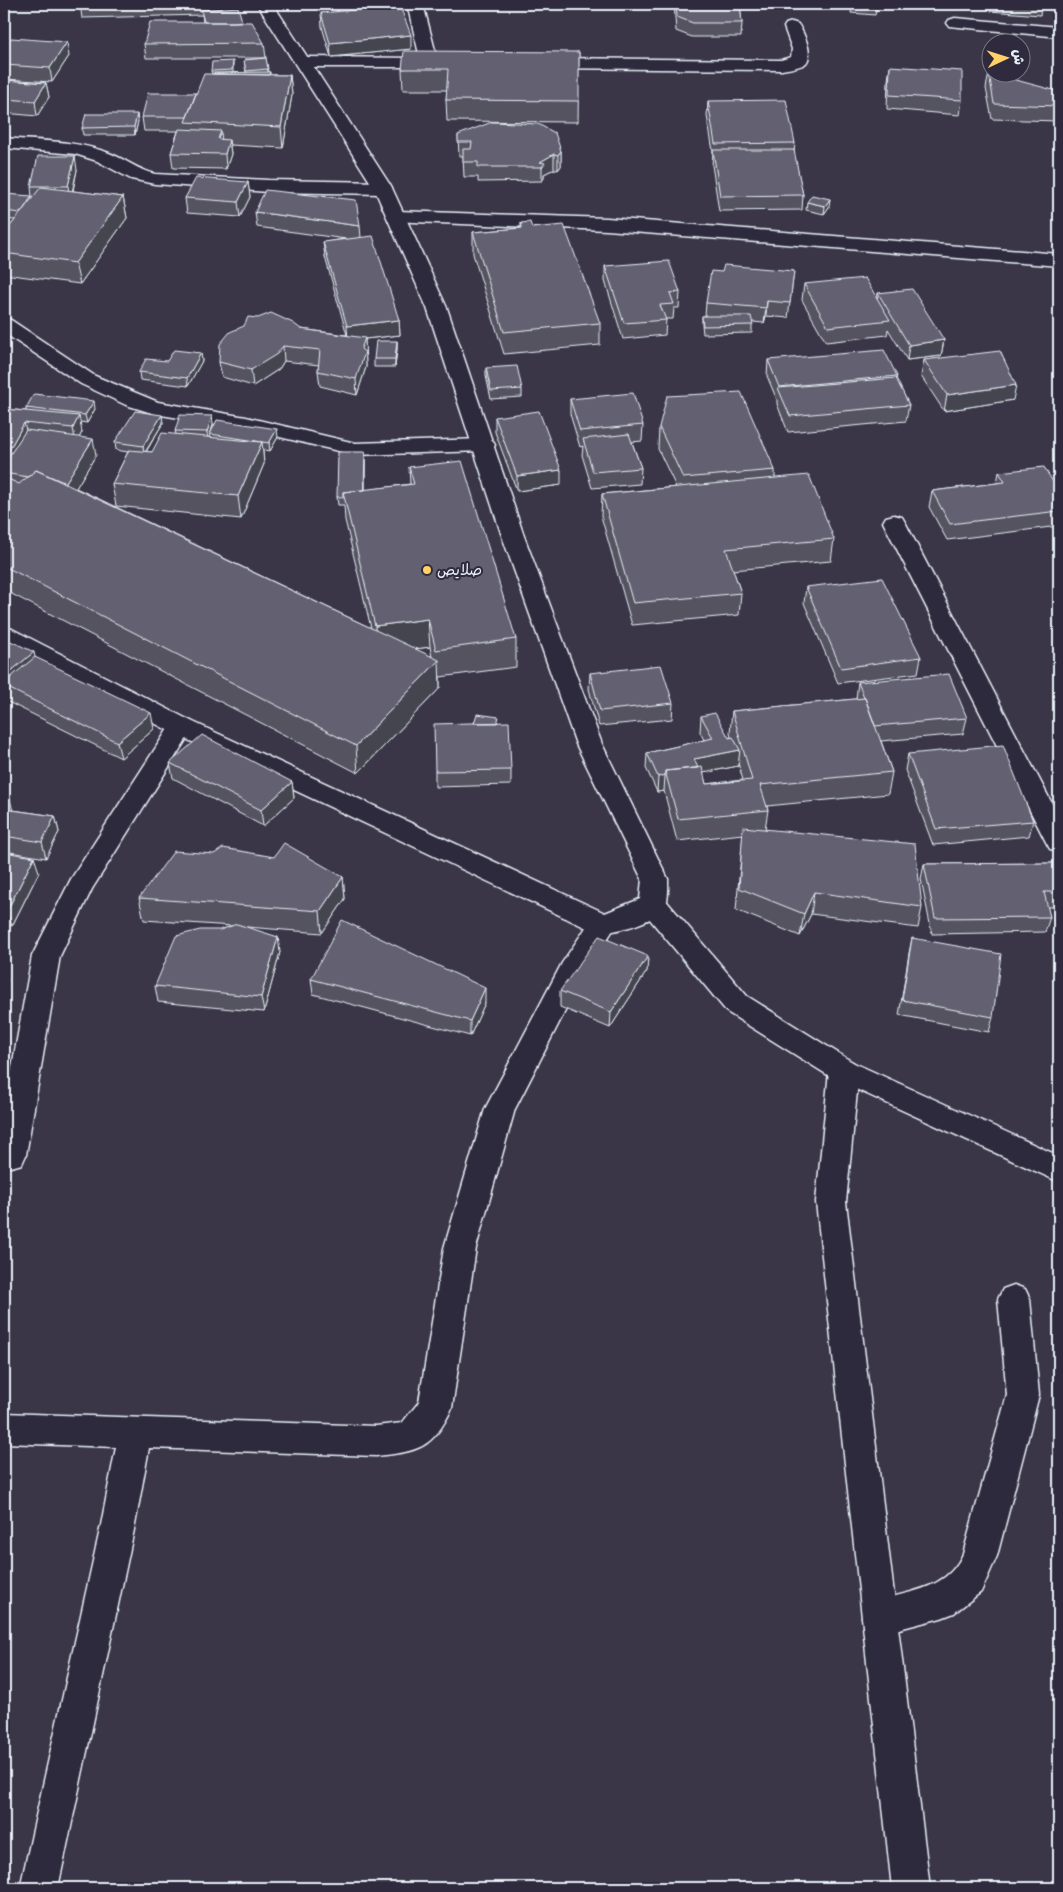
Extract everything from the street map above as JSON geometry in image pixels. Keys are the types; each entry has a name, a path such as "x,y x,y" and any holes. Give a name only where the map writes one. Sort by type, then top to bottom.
{"street":[{"path":"265,4 383,188 437,308 513,536 589,744 617,805 655,879 654,904 737,1004 844,1071 1059,1170"},
{"path":"415,4 430,63"},
{"path":"955,23 1059,32"},
{"path":"528,63 782,65 799,60 800,49 792,27"},
{"path":"303,62 459,63"},
{"path":"4,143 76,149 103,157 137,175 155,179 268,186 383,188"},
{"path":"397,217 607,224 1059,260"},
{"path":"4,324 88,380 132,401 156,408 246,423 355,449 375,450 484,445"},
{"path":"894,522 1059,842"},
{"path":"4,634 182,727 603,924 622,920 654,904"},
{"path":"11,1155 46,956 80,886 182,727"},
{"path":"4,1428 376,1441 411,1437 435,1408 460,1248 500,1109 572,970 603,924"},
{"path":"844,1071 832,1202 911,1888"},
{"path":"880,1617 941,1601 968,1580 980,1556 1023,1395 1014,1299"},
{"path":"39,1888 118,1525 135,1433"}],"building":[{"path":"676,4 740,4 742,23 693,23 677,17"},
{"path":"853,4 877,4 876,8 852,6"},
{"path":"400,6 411,35 330,43 321,13"},
{"path":"238,7 242,21 204,22 201,10"},
{"path":"150,22 252,22 264,43 144,44"},
{"path":"11,38 67,42 50,68 4,65 4,49"},
{"path":"404,51 579,52 579,101 446,100 448,69 402,69"},
{"path":"266,58 268,69 246,71 244,60"},
{"path":"233,61 232,70 211,71 212,62"},
{"path":"890,66 962,71 962,100 889,95"},
{"path":"270,72 269,75 213,74 213,73"},
{"path":"204,74 290,75 281,127 185,122"},
{"path":"4,80 46,83 35,101 4,99"},
{"path":"990,82 1023,82 1057,91 1059,101 1059,106 994,104"},
{"path":"148,93 196,93 187,117 142,117"},
{"path":"786,100 795,143 715,144 708,101"},
{"path":"86,114 137,114 134,127 82,128"},
{"path":"492,122 538,124 555,133 561,151 558,155 554,154 540,162 545,163 542,167 478,167 478,162 463,162 463,149 471,149 472,142 458,142 458,135"},
{"path":"179,129 221,131 218,139 229,140 225,154 171,153"},
{"path":"713,150 794,150 803,195 720,196"},
{"path":"38,156 75,156 68,186 31,186"},
{"path":"196,178 248,182 238,202 185,198"},
{"path":"41,187 123,197 75,263 4,253 4,234"},
{"path":"265,190 356,200 360,226 255,212"},
{"path":"4,194 32,196 21,213 4,211"},
{"path":"812,195 830,199 825,206 807,202"},
{"path":"530,222 532,228 564,225 600,323 504,332 473,232 522,228 521,223"},
{"path":"373,236 399,320 347,326 323,242"},
{"path":"669,261 680,292 670,293 674,304 660,305 666,320 624,323 605,266"},
{"path":"724,265 794,271 790,303 767,301 766,308 706,303 711,271 722,272"},
{"path":"865,278 890,320 828,327 804,284"},
{"path":"912,289 944,340 909,345 878,293"},
{"path":"271,313 293,323 301,329 365,338 361,349 365,352 356,379 318,371 320,350 283,346 277,354 251,370 219,362 220,344 230,332 244,326 248,317 258,318"},
{"path":"702,316 751,316 753,325 703,326"},
{"path":"376,341 397,341 395,359 374,359"},
{"path":"174,350 201,353 187,378 139,372 146,359 167,361"},
{"path":"884,350 897,376 779,387 768,360"},
{"path":"1000,351 1016,385 947,395 924,360"},
{"path":"517,366 522,389 491,391 486,368"},
{"path":"896,378 909,405 790,416 778,388"},
{"path":"741,392 775,470 683,478 659,427 667,396"},
{"path":"633,393 643,425 580,431 570,399"},
{"path":"34,394 94,401 85,415 26,408"},
{"path":"4,409 79,416 73,428 24,423 4,459"},
{"path":"135,411 162,415 143,446 115,442"},
{"path":"539,411 561,470 517,476 495,417"},
{"path":"180,415 212,416 207,432 175,431"},
{"path":"217,420 277,429 269,443 210,434"},
{"path":"26,430 93,439 66,482 36,470 28,477 4,473 4,464"},
{"path":"162,433 262,442 238,496 112,484 129,450 152,452"},
{"path":"629,434 641,468 593,472 583,439"},
{"path":"338,452 365,452 364,490 343,492 343,497 337,497"},
{"path":"462,461 516,639 436,650 428,619 375,626 343,492 414,484 409,467"},
{"path":"1044,467 1059,492 1059,511 950,524 932,491 1005,482 999,472"},
{"path":"36,470 439,660 356,746 4,566 4,477 19,484"},
{"path":"809,475 834,539 726,549 741,593 633,603 602,494"},
{"path":"882,578 921,657 841,668 806,587"},
{"path":"4,638 34,652 4,677"},
{"path":"35,657 151,713 117,742 4,686 4,683"},
{"path":"661,665 673,703 600,711 590,673"},
{"path":"949,674 967,718 875,726 858,682"},
{"path":"865,698 892,772 760,785 768,810 678,819 665,771 702,767 706,784 752,780 732,711"},
{"path":"715,713 729,738 733,737 740,750 694,759 698,768 665,771 665,775 658,777 647,753 713,738 701,716"},
{"path":"477,714 499,717 497,723 474,723"},
{"path":"509,722 511,770 435,771 434,724"},
{"path":"202,735 292,782 261,810 170,763"},
{"path":"1003,745 1033,821 936,829 908,754"},
{"path":"4,798 10,799 5,809 55,816 42,842 4,836"},
{"path":"743,827 915,844 922,907 814,892 804,914 739,888"},
{"path":"284,843 343,877 320,911 139,898 174,851 214,854 223,848 274,857"},
{"path":"4,852 34,857 7,911 4,910"},
{"path":"1059,863 1059,892 1044,892 1050,917 935,918 924,864"},
{"path":"342,920 485,988 470,1021 311,979"},
{"path":"237,924 278,937 261,997 155,986 176,936 200,930 220,930"},
{"path":"599,936 648,956 611,1012 560,991"},
{"path":"912,938 1001,954 993,1017 902,1000"}],"place":[{"name":"صلايص","path":"427,570"}]}
